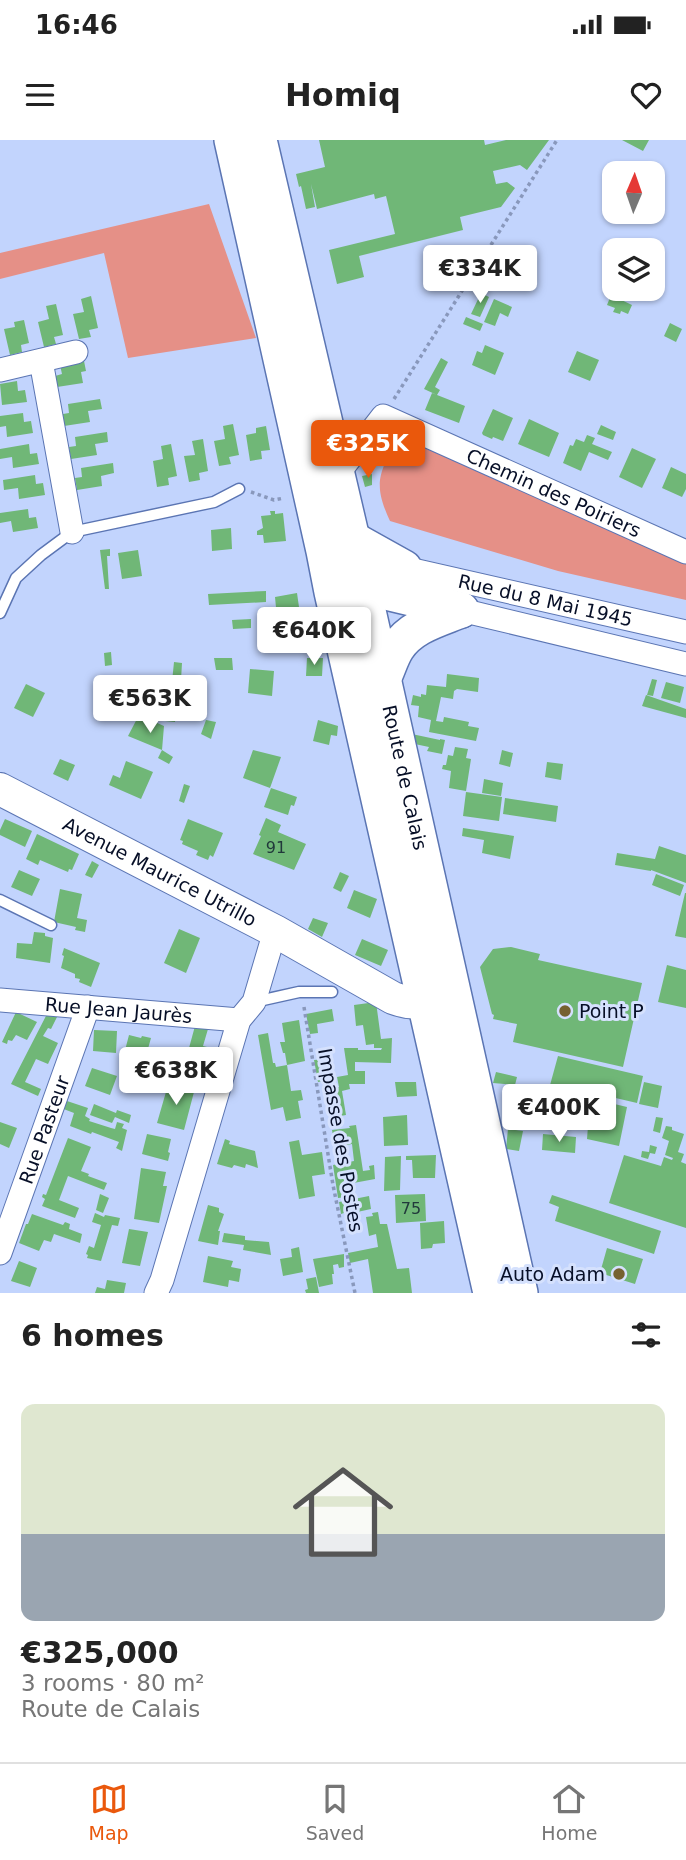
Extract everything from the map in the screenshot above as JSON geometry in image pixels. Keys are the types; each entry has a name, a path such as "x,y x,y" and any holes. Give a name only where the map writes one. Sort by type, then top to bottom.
{"main road":[{"name":"Route de Calais","path":"232,140 324,484 352,539 346,589 383,679 491,1293"},
{"name":"Route de Calais","path":"259,140 346,589 437,991 520,1293"},
{"path":"352,539 404,568"},
{"path":"346,589 404,568"},
{"path":"346,589 461,610"},
{"path":"383,679 397,648 408,636 423,626 461,610"},
{"name":"Avenue Maurice Utrillo","path":"0,789 319,954 381,979 437,991"}],"street":[{"path":"0,370 76,352"},
{"path":"41,361 72,532"},
{"path":"324,484 383,416"},
{"name":"Chemin des Poiriers","path":"383,416 686,552"},
{"name":"Rue du 8 Mai 1945","path":"404,568 686,632"},
{"name":"Rue du 8 Mai 1945","path":"461,610 686,664"},
{"path":"156,1293 239,1020 254,1002 275,931"},
{"name":"Rue Jean Jaurès","path":"0,999 239,1020"},
{"name":"Rue Pasteur","path":"0,1253 88,1007"}],"lane":[{"path":"0,613 16,578 72,532 214,502 239,489"},
{"path":"0,900 51,925"},
{"path":"254,1002 299,992 332,992"}],"path":[{"path":"383,416 557,140"},
{"path":"239,489 274,500 324,484"},
{"name":"Impasse des Postes","path":"299,992 304,1005 329,1160 355,1293"}],"shaded area":[{"path":"209,204 256,338 128,358 104,253 0,279 0,253"},
{"path":"397,437 498,478 686,561 686,600 558,571 390,521 381,497 380,478"}],"building":[{"path":"319,140 484,140 485,145 506,140 549,140 527,170 520,165 493,171 496,184 507,182 515,188 501,207 460,217 463,230 359,256 364,277 337,284 329,250 395,234 386,196 375,199 374,194 317,209 311,184 315,207 306,209 296,174 325,167"},
{"path":"622,140 649,140 643,151"},
{"path":"481,293 489,297 480,317 471,314"},
{"path":"91,296 98,328 89,330 91,337 79,339 73,314 84,312 81,299"},
{"path":"494,299 512,307 508,317 500,313 495,326 484,322"},
{"path":"609,301 624,301 632,305 628,314 621,311 620,314 613,312 615,308 607,305"},
{"path":"56,304 63,335 54,337 56,344 44,347 38,322 49,319 46,306"},
{"path":"466,317 483,324 480,331 463,324"},
{"path":"24,320 29,343 21,345 22,352 10,355 4,329 15,327 14,322"},
{"path":"670,323 682,329 676,342 664,336"},
{"path":"485,345 504,353 495,375 472,365 477,351 482,353"},
{"path":"577,351 599,360 590,381 568,372"},
{"path":"441,358 448,362 435,387 440,390 437,395 424,389"},
{"path":"84,361 86,371 81,372 83,383 57,387 55,376 62,374 60,365"},
{"path":"17,381 18,391 25,390 27,402 2,405 0,384"},
{"path":"432,393 465,406 459,423 425,410"},
{"path":"100,399 102,409 88,411 90,422 64,426 63,414 69,413 68,404"},
{"path":"493,409 513,418 503,441 482,433"},
{"path":"23,413 24,422 31,421 33,433 7,437 6,426 0,427 0,416"},
{"path":"529,419 559,433 549,457 518,444"},
{"path":"233,424 239,455 229,457 231,464 219,466 214,441 225,439 223,426"},
{"path":"601,425 616,432 613,440 597,434"},
{"path":"266,426 270,450 261,451 262,459 250,461 246,435 256,433 256,428"},
{"path":"107,432 108,442 95,444 97,455 71,459 69,447 76,446 75,437"},
{"path":"587,435 595,438 592,444 612,452 608,460 589,452 581,471 563,463 570,445 573,446 576,439 584,442"},
{"path":"203,439 208,471 199,473 200,480 189,482 184,456 195,455 192,441"},
{"path":"29,444 30,454 37,453 39,464 13,468 12,457 0,459 0,449"},
{"path":"171,444 177,476 168,478 169,485 157,487 153,461 163,459 161,446"},
{"path":"632,448 656,459 642,488 619,477"},
{"path":"113,463 114,473 101,476 102,486 77,490 75,478 82,477 81,468"},
{"path":"671,467 686,474 686,489 682,497 662,488"},
{"path":"372,474 372,485 365,487 362,476"},
{"path":"35,475 36,484 43,483 45,495 19,499 18,488 4,490 3,480"},
{"path":"28,509 29,518 36,517 38,528 13,532 11,521 0,523 0,513"},
{"path":"270,511 275,511 275,514 283,513 286,541 264,543 263,535 257,535 257,531 263,528 261,516 271,515"},
{"path":"231,528 232,549 212,551 211,530"},
{"path":"110,549 110,556 107,556 109,589 105,589 100,550"},
{"path":"138,550 142,576 122,579 118,553"},
{"path":"266,591 266,602 209,605 208,594"},
{"path":"297,593 300,614 277,618 275,597"},
{"path":"251,619 251,628 233,629 232,620"},
{"path":"282,624 285,648 260,650 258,626"},
{"path":"111,652 112,665 105,666 104,653"},
{"path":"214,658 232,658 233,670 216,670"},
{"path":"307,658 323,658 322,676 306,676"},
{"path":"174,662 182,663 180,697 175,697 175,692 171,692"},
{"path":"250,669 274,671 272,696 248,693"},
{"path":"447,674 479,678 478,692 457,689 453,699 441,697 436,721 443,722 444,717 469,722 468,726 479,728 476,741 429,732 431,720 418,717 419,706 411,705 413,695 426,695 427,685 446,687"},
{"path":"652,679 657,680 653,696 647,695"},
{"path":"666,682 684,687 680,703 661,698"},
{"path":"26,684 45,693 33,717 14,708"},
{"path":"182,694 192,695 190,710 176,712 175,722 165,721 167,699 182,700"},
{"path":"646,695 686,709 686,718 642,706"},
{"path":"139,715 164,726 162,750 128,736"},
{"path":"206,720 216,722 211,739 201,734"},
{"path":"318,720 338,726 337,736 331,735 329,745 313,741"},
{"path":"407,733 445,740 442,754 427,751 429,747 410,743"},
{"path":"455,747 468,749 466,758 471,759 466,791 449,788 451,771 442,769 443,765 446,765 448,755 453,756"},
{"path":"162,750 173,757 169,764 158,758"},
{"path":"253,750 281,757 270,788 243,778"},
{"path":"502,750 513,753 510,767 499,764"},
{"path":"60,759 75,765 68,781 53,774"},
{"path":"126,761 153,772 141,799 109,785 113,775 120,778"},
{"path":"547,762 563,764 561,780 545,777"},
{"path":"484,779 503,783 501,796 482,793"},
{"path":"184,784 190,786 184,803 179,801"},
{"path":"271,788 297,797 288,815 264,807"},
{"path":"466,792 502,797 499,821 463,816"},
{"path":"505,798 558,806 556,822 503,814"},
{"path":"266,818 281,825 278,832 306,844 294,870 253,854"},
{"path":"5,819 32,831 25,847 0,835"},
{"path":"188,819 223,833 213,857 210,855 208,860 196,855 198,851 182,844 183,841 180,840"},
{"path":"463,828 514,836 510,859 482,853 484,840 462,836"},
{"path":"37,834 79,854 72,870 69,869 68,872 40,860 38,865 26,859"},
{"path":"659,846 686,855 686,883 651,870 615,865 617,853 655,859"},
{"path":"92,861 99,865 92,878 85,875"},
{"path":"19,870 40,879 32,896 11,887"},
{"path":"340,872 349,876 341,892 333,888"},
{"path":"656,874 684,885 680,896 652,885"},
{"path":"60,889 82,894 77,918 87,920 85,932 54,922"},
{"path":"354,890 377,899 370,918 347,908"},
{"path":"686,893 686,938 675,936"},
{"path":"313,918 328,923 322,937 308,929"},
{"path":"179,929 200,938 186,973 164,963"},
{"path":"34,932 45,933 45,936 53,938 50,963 16,958 17,943 32,944"},
{"path":"362,939 388,950 381,966 355,955"},
{"name":"Point P","path":"511,947 540,954 538,960 642,983 623,1067 513,1042 517,1024 493,1019 480,967 493,949"},
{"path":"64,948 100,963 91,987 79,982 80,979 75,978 75,974 61,968"},
{"path":"667,965 686,970 686,1008 658,1002"},
{"path":"376,1002 381,1039 392,1038 391,1063 355,1062 355,1071 365,1071 365,1084 349,1084 350,1089 342,1091 346,1115 335,1117 330,1089 339,1087 337,1077 348,1075 344,1048 381,1050 382,1048 374,1048 374,1044 366,1045 363,1025 356,1026 354,1005"},
{"path":"332,1009 334,1021 317,1024 318,1033 310,1034 306,1014"},
{"path":"16,1012 37,1022 27,1040 16,1035 12,1041 8,1040 7,1044 2,1042"},
{"path":"48,1012 59,1013 51,1029 48,1028 43,1036 58,1043 48,1064 36,1059 25,1082 41,1089 38,1096 11,1084"},
{"path":"299,1020 305,1061 287,1065 280,1042 285,1042 282,1023"},
{"path":"195,1026 208,1029 203,1046 207,1047 205,1055 200,1054 198,1062 186,1059"},
{"path":"94,1030 117,1031 116,1053 93,1051"},
{"path":"268,1033 276,1067 287,1065 291,1091 301,1090 303,1100 298,1101 301,1118 286,1121 283,1107 271,1110 258,1035"},
{"path":"129,1035 151,1038 144,1063 123,1058"},
{"path":"558,1056 643,1076 637,1103 607,1096 606,1102 627,1107 619,1146 587,1139 588,1126 561,1121 563,1111 544,1107"},
{"path":"326,1059 329,1080 318,1082 314,1060"},
{"path":"92,1068 117,1076 110,1095 85,1086"},
{"path":"496,1072 517,1077 515,1085 493,1083"},
{"path":"395,1082 416,1082 417,1096 397,1097"},
{"path":"644,1082 662,1086 658,1108 639,1104"},
{"path":"168,1085 184,1089 185,1086 189,1087 188,1090 194,1092 184,1130 157,1123"},
{"path":"64,1100 88,1108 85,1116 89,1121 115,1129 117,1122 124,1124 122,1128 127,1130 122,1151 116,1148 119,1142 70,1126 74,1113 61,1108"},
{"path":"94,1104 116,1113 117,1110 131,1115 129,1123 115,1117 112,1123 90,1115"},
{"path":"407,1115 408,1145 384,1146 383,1117"},
{"path":"656,1117 663,1118 660,1133 653,1131"},
{"path":"0,1122 17,1128 9,1148 0,1144"},
{"path":"356,1125 363,1171 370,1170 369,1166 374,1165 375,1179 348,1184 347,1175 343,1175 347,1197 338,1198 333,1165 354,1161 352,1144 335,1147 332,1130"},
{"path":"666,1126 684,1134 678,1152 684,1154 681,1162 686,1164 686,1228 609,1203 624,1155 661,1166 664,1157 672,1160 673,1158 665,1155 669,1141 662,1138"},
{"path":"508,1129 523,1131 519,1151 506,1149"},
{"path":"147,1134 171,1139 168,1161 142,1154"},
{"path":"543,1134 576,1137 575,1153 542,1150"},
{"path":"68,1138 91,1147 81,1171 107,1183 104,1190 68,1176 59,1200 79,1208 75,1218 42,1206 45,1199 43,1194 46,1195"},
{"path":"225,1139 230,1141 229,1144 255,1151 258,1168 246,1164 245,1168 234,1165 232,1168 217,1164"},
{"path":"299,1140 302,1155 322,1152 325,1174 312,1176 315,1196 299,1199 289,1142"},
{"path":"650,1145 657,1147 655,1154 650,1153 648,1159 641,1157 642,1151 649,1152"},
{"path":"436,1155 435,1178 413,1178 412,1160 406,1160 406,1156"},
{"path":"401,1156 400,1190 384,1191 385,1157"},
{"path":"141,1168 166,1172 163,1186 167,1186 159,1223 134,1219"},
{"path":"100,1194 109,1198 103,1213 96,1210"},
{"path":"425,1194 426,1221 396,1223 395,1195"},
{"path":"552,1195 661,1231 654,1254 555,1221 559,1207 549,1203"},
{"path":"369,1196 371,1209 341,1214 339,1202"},
{"path":"208,1205 219,1208 219,1212 224,1214 218,1231 218,1245 198,1241"},
{"path":"378,1212 380,1224 387,1224 397,1269 409,1268 412,1293 373,1293 368,1259 350,1263 348,1253 378,1247 376,1234 369,1236 366,1217"},
{"path":"95,1213 104,1217 120,1218 118,1226 112,1225 101,1261 87,1258 86,1254 89,1246 94,1248 101,1225 92,1222"},
{"path":"32,1214 63,1225 65,1222 70,1224 69,1229 82,1234 80,1243 54,1234 51,1242 44,1240 39,1251 19,1243"},
{"path":"444,1221 445,1243 421,1249 420,1223"},
{"path":"129,1229 148,1232 140,1266 122,1263"},
{"path":"224,1233 245,1236 245,1240 269,1242 271,1255 243,1250 244,1245 222,1242"},
{"path":"299,1247 303,1272 283,1276 280,1259 292,1257 291,1249"},
{"path":"607,1248 643,1259 635,1284 600,1273"},
{"path":"344,1254 344,1267 333,1265 333,1284 319,1287 313,1259"},
{"path":"208,1256 233,1261 231,1267 241,1269 239,1282 229,1280 228,1287 203,1282"},
{"path":"19,1261 37,1268 30,1287 11,1281"},
{"path":"316,1277 319,1293 306,1293 306,1279"},
{"path":"107,1280 126,1283 124,1293 95,1293 97,1287 105,1289"}],"place":[{"name":"Point P","path":"565,1011"},
{"name":"Auto Adam","path":"619,1274"}]}
